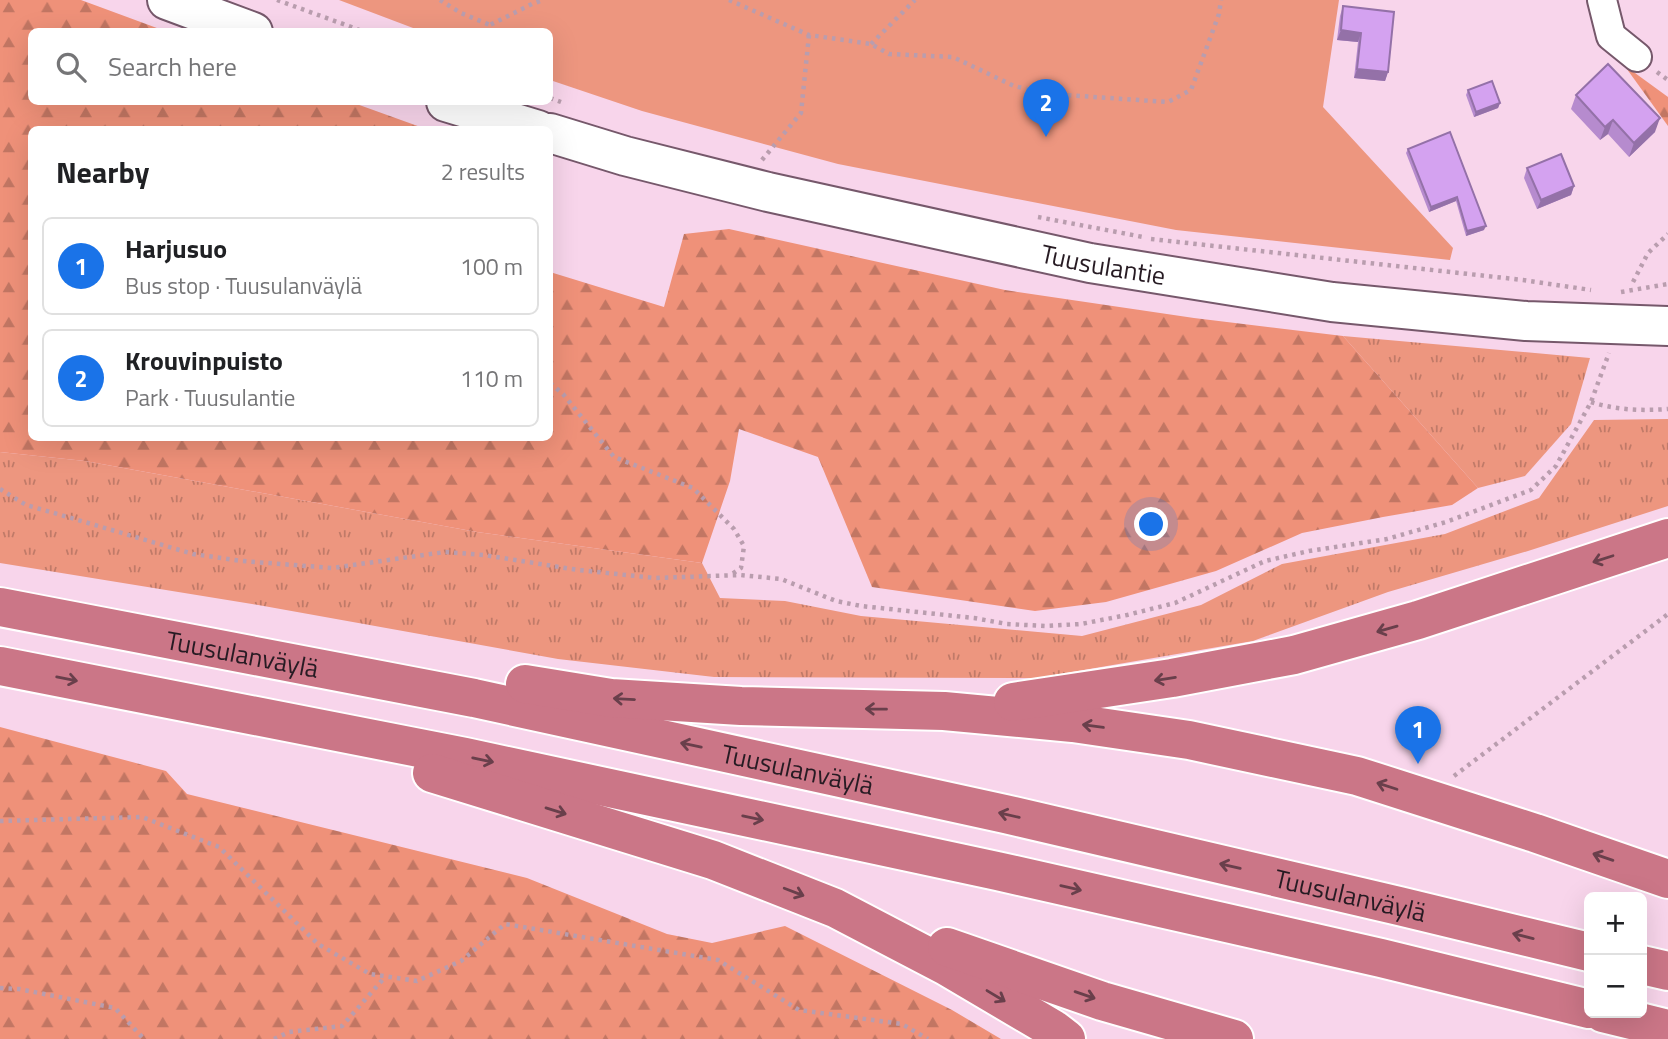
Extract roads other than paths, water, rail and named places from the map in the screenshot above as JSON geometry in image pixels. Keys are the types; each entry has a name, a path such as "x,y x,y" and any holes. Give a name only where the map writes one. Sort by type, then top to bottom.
{"highway":[{"path":"944,711 1172,678 1294,655 1418,620 1668,538"},
{"name":"Tuusulanväylä","path":"0,607 474,698 1005,814 1584,951"},
{"path":"261,657 498,680 611,698 741,706 944,711 1073,723 1189,740 1357,776 1668,878"},
{"path":"0,666 465,757 969,865 1367,955 1584,1008"},
{"path":"233,712 713,860 835,908 1102,1001 1234,1039"},
{"path":"835,908 946,967 1066,1039"},
{"path":"1647,966 1668,971"},
{"path":"1625,1018 1668,1028"}],"main road":[{"path":"167,0 242,28"},
{"path":"456,105 525,126"},
{"name":"Tuusulantie","path":"559,119 625,156 768,192 1090,262 1332,302 1526,321 1668,326"}],"street":[{"path":"1602,0 1611,36 1637,57"}],"place":[{"name":"Krouvinpuisto","path":"1046,137"},
{"name":"Harjusuo","path":"1418,764"}]}
